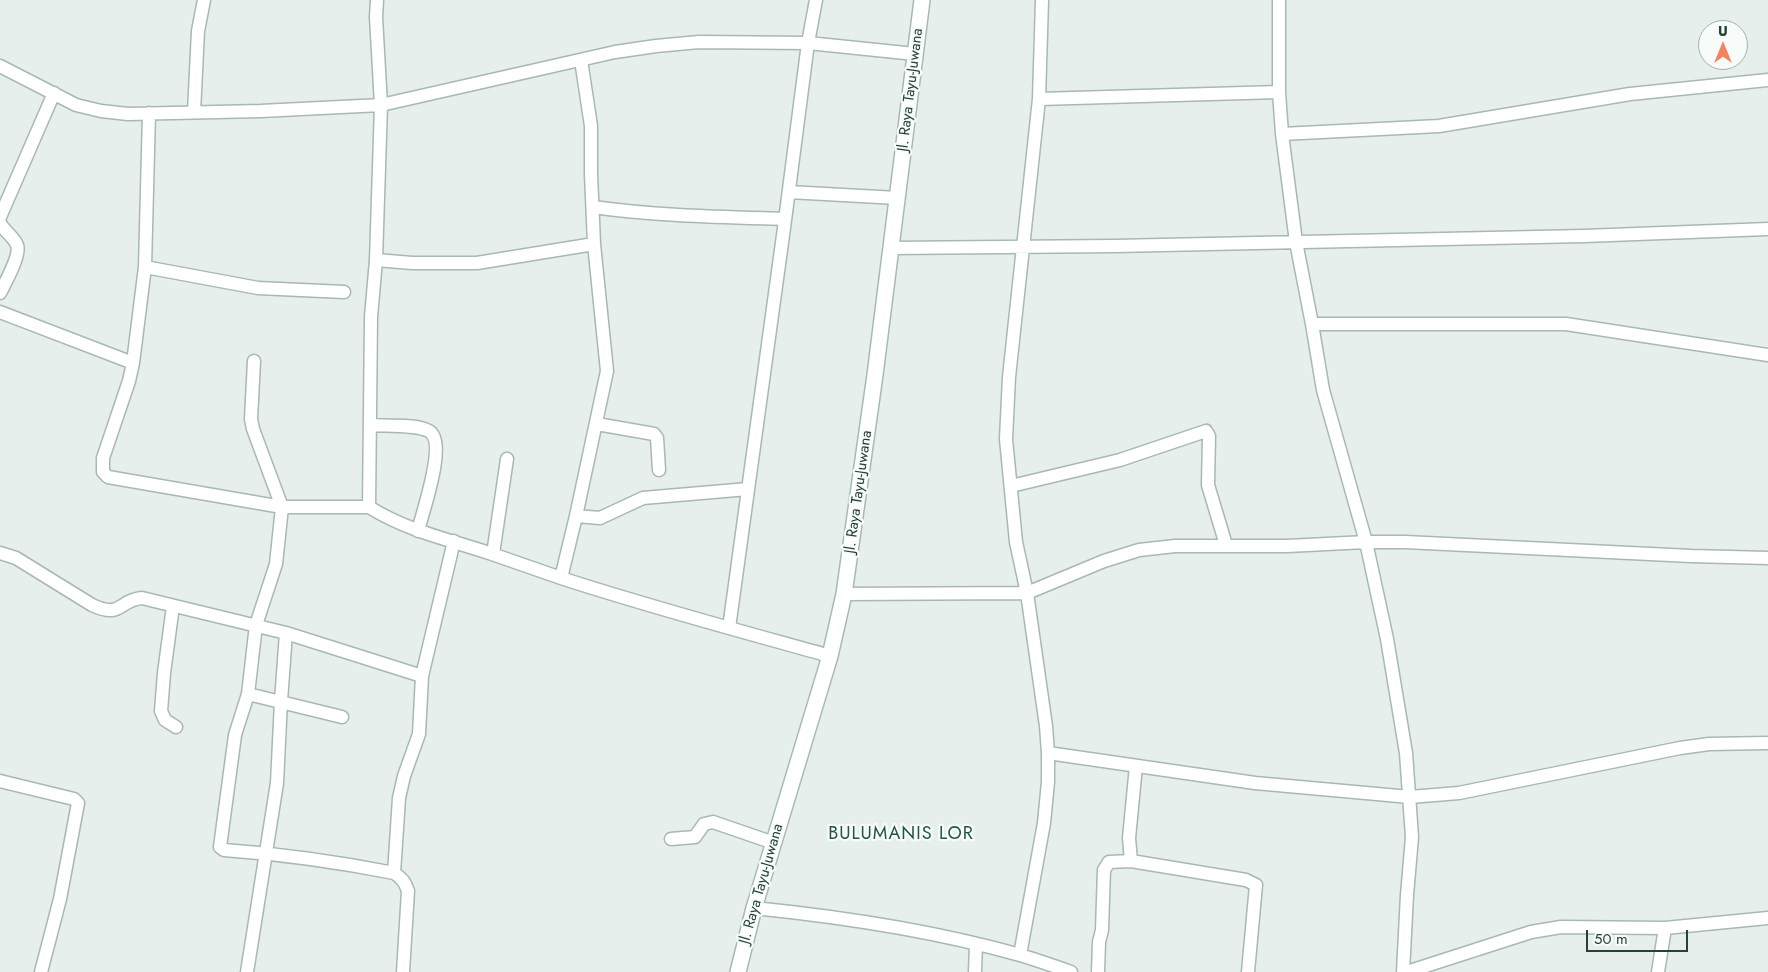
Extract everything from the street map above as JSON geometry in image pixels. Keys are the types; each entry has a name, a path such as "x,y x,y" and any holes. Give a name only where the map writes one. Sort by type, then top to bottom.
{"main road":[{"name":"Jl. Raya Tayu-Juwana","path":"738,972 754,908 830,656 844,594 891,248 922,0"}],"street":[{"path":"194,112 198,31 204,0"},
{"path":"369,507 371,317 376,260 380,105 377,0"},
{"path":"729,628 808,43 816,0"},
{"path":"1020,955 1044,822 1048,782 1048,754 1046,726 1027,593 1016,542 1006,439 1009,377 1039,99 1042,0"},
{"path":"1279,0 1279,92 1282,134 1296,242 1323,390 1366,542 1387,639 1406,754 1412,837 1407,895 1405,972 1531,932 1561,927 1665,928 1768,918"},
{"path":"0,66 76,105 101,111 149,114 261,112 380,105 614,52 691,43 808,43 915,54"},
{"path":"561,578 607,371 594,244 591,126 582,60"},
{"path":"1282,134 1439,126 1630,94 1768,80"},
{"path":"1039,99 1279,92"},
{"path":"0,217 54,93"},
{"path":"149,114 145,267 133,363 103,458 103,472 108,477 282,507 369,507 418,531 454,541 561,578 830,656"},
{"path":"789,192 897,198"},
{"path":"593,206 662,214 785,219"},
{"path":"0,223 17,244 18,248 16,258 0,293"},
{"path":"891,248 1584,236 1768,229"},
{"path":"376,260 412,263 477,263 594,244"},
{"path":"145,267 258,288 344,292"},
{"path":"0,312 133,363"},
{"path":"1312,324 1566,324 1768,356"},
{"path":"254,361 251,419 282,507 276,564 256,625 248,694 236,734 220,846 224,850 266,853 394,873 404,880 408,891 403,972"},
{"path":"596,424 653,433 657,438 658,470"},
{"path":"371,426 419,428 429,432 434,437 436,449 434,470 418,531"},
{"path":"1011,486 1120,460 1206,431 1209,436 1208,485 1226,545"},
{"path":"493,554 507,459"},
{"path":"576,516 600,518 643,498 748,489"},
{"path":"394,873 398,798 419,734 422,676 454,541"},
{"path":"844,594 1027,593 1104,561 1139,550 1175,546 1287,546 1366,542 1459,544 1681,556 1768,558"},
{"path":"0,553 16,558 85,601 106,611 115,611 132,600 142,598 286,633 422,676"},
{"path":"173,606 161,711 165,720 176,728"},
{"path":"247,972 278,783 286,633"},
{"path":"248,694 342,717"},
{"path":"1048,754 1255,783 1410,796 1459,793 1680,748 1709,744 1768,743"},
{"path":"1131,861 1129,838 1136,766"},
{"path":"0,781 74,799 78,803 60,898 40,972"},
{"path":"671,839 695,837 704,824 713,822 774,843"},
{"path":"1098,972 1099,942 1102,930 1104,870 1109,862 1131,861 1246,880 1256,885 1248,972"},
{"path":"754,908 802,913 930,933 1020,955 1071,972"},
{"path":"1658,972 1665,928"},
{"path":"975,972 976,944"}],"district":[{"name":"BULUMANIS LOR","path":"901,835"}]}
